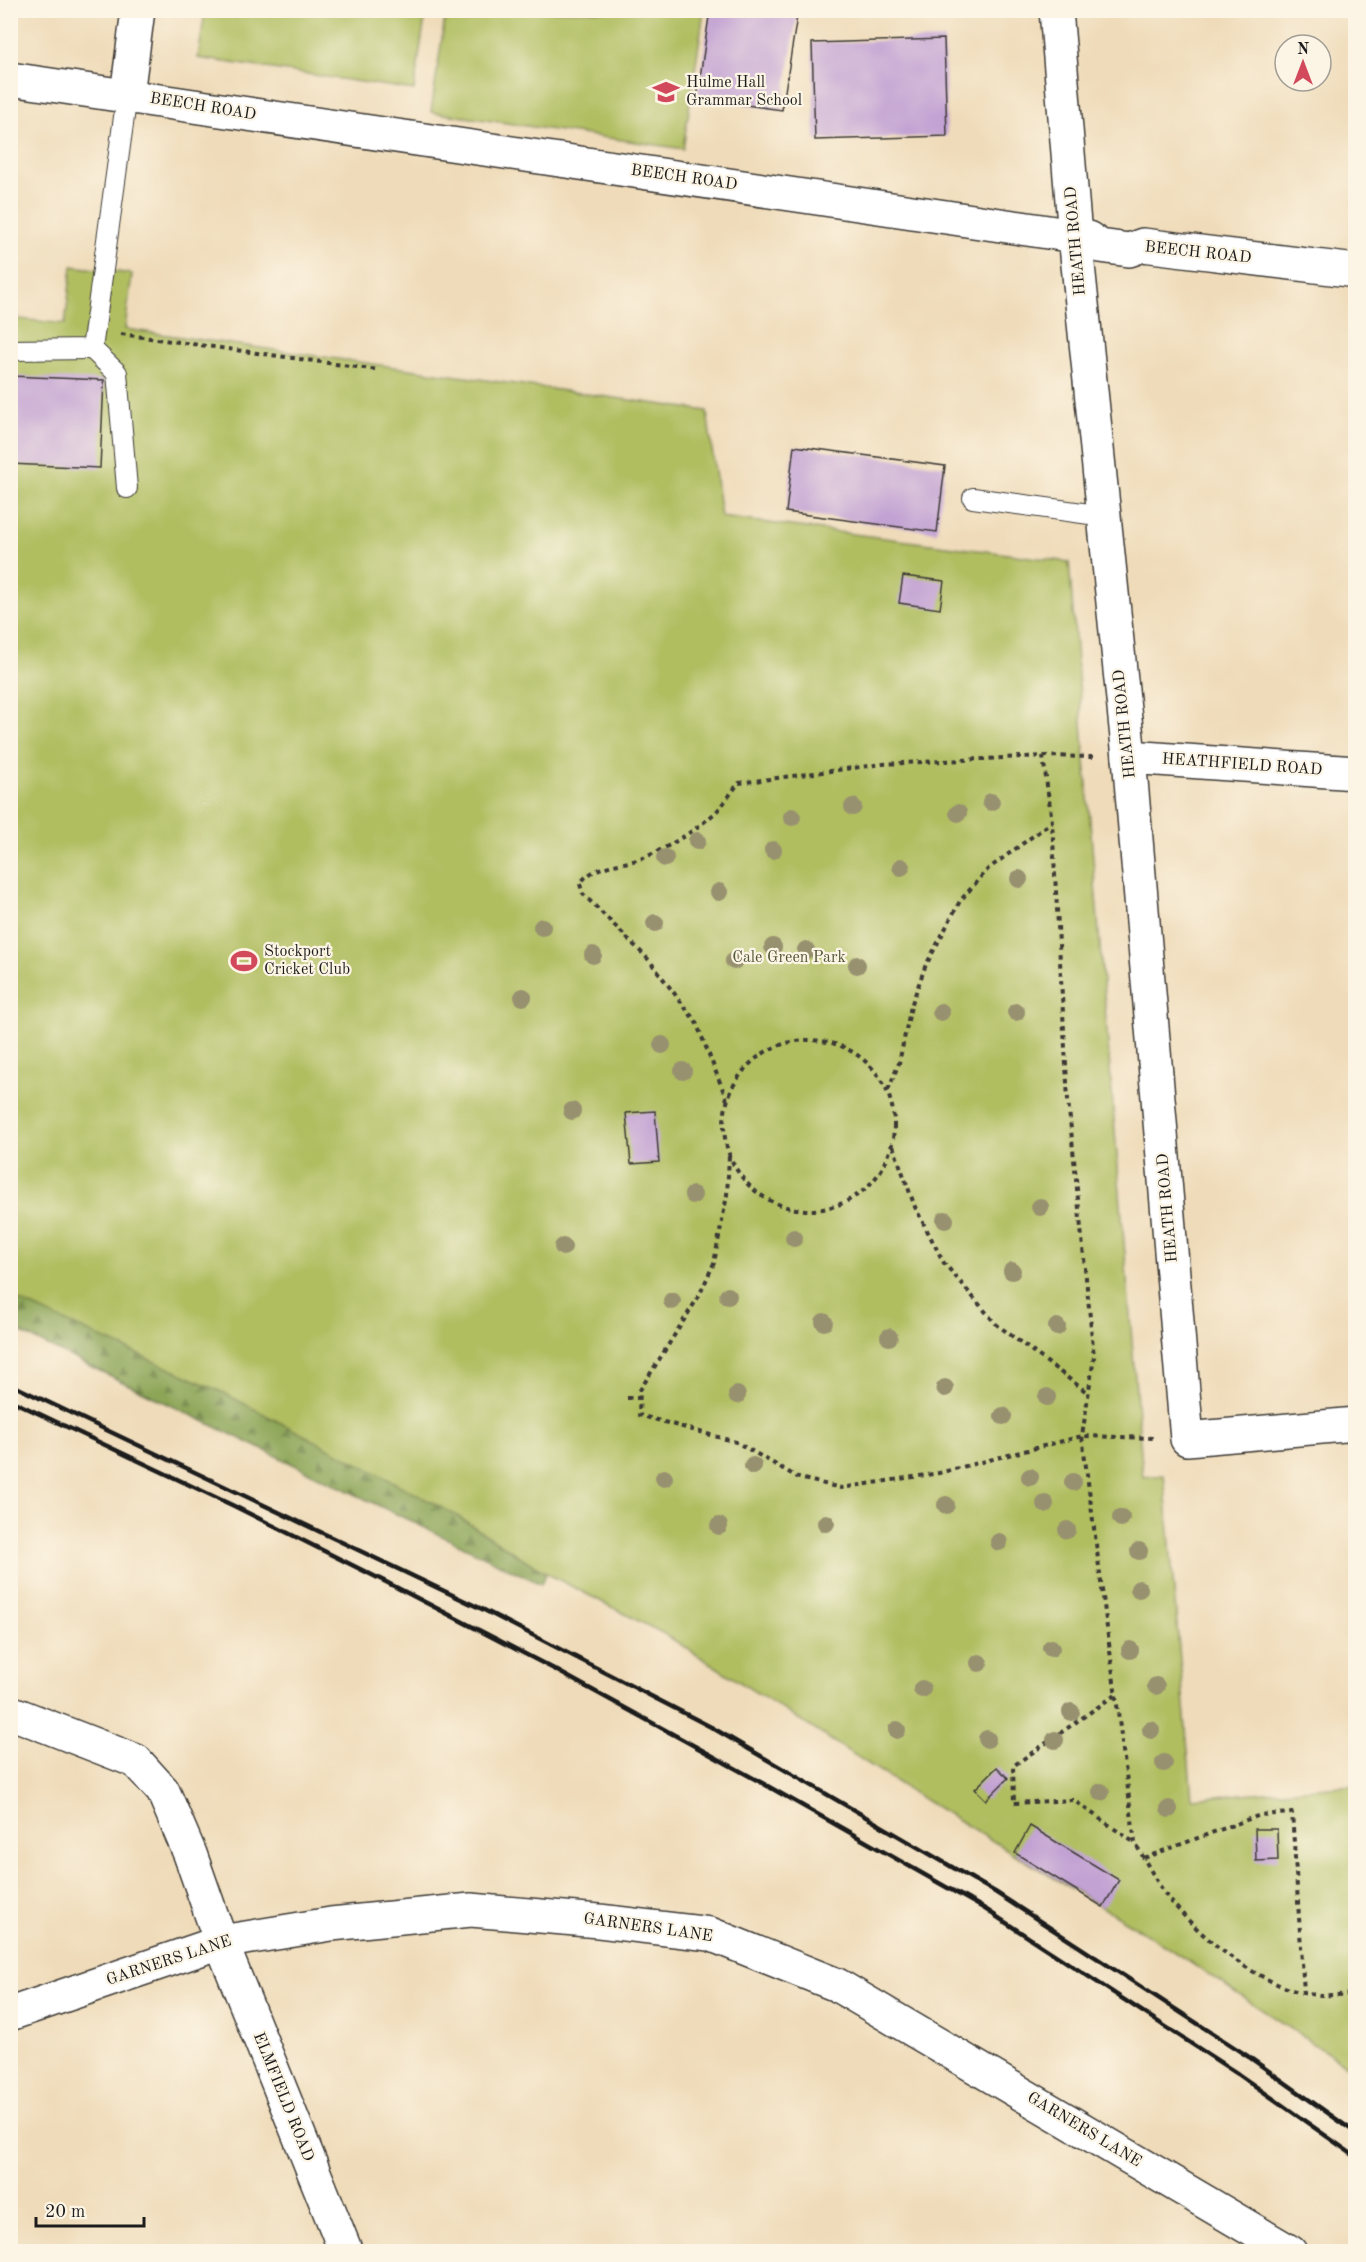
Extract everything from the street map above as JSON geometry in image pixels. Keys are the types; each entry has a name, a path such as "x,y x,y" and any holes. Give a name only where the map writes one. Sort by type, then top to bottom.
{"street":[{"path":"127,95 138,10"},
{"name":"HEATH ROAD","path":"1056,10 1082,237 1104,516 1129,757 1188,1438"},
{"name":"BEECH ROAD","path":"10,79 1082,237 1100,246 1129,250 1143,245 1356,271"},
{"name":"HEATHFIELD ROAD","path":"1129,757 1356,773"},
{"path":"1188,1438 1356,1424"},
{"name":"ELMFIELD ROAD","path":"10,1712 136,1761 163,1791 190,1854 221,1942 346,2252"},
{"name":"GARNERS LANE","path":"10,2014 221,1942 331,1923 471,1910 600,1920 710,1934 837,1985 1290,2252"}],"lane":[{"path":"127,95 93,340 117,373 127,489"},
{"path":"10,350 93,340"},
{"path":"973,498 1104,516"}],"path":[{"path":"93,340 378,370"},
{"path":"1043,756 1052,822 1068,1100 1094,1357 1082,1436 1136,1843 1168,1898 1210,1941 1246,1967 1295,1991 1332,1995 1356,1994"},
{"path":"727,1100 696,1022 649,960 583,894 580,884 585,875 595,870 645,857 683,836 716,811 739,783 883,764 1043,756 1129,757"},
{"path":"888,1090 899,1063 910,1006 924,968 960,901 988,869 1052,822"},
{"path":"729,1156 743,1179 763,1197 788,1209 815,1211 841,1205 865,1191 882,1171 893,1146 896,1119 888,1090 872,1066 848,1048 819,1040 790,1042 762,1053 741,1074 727,1100 724,1130 729,1156 727,1196 714,1263 699,1296 640,1390 639,1414 736,1442 799,1478 841,1488 939,1473 1082,1436 1188,1438"},
{"path":"893,1146 915,1207 944,1263 996,1324 1088,1394"},
{"path":"627,1398 639,1398"},
{"path":"1116,1695 1013,1766 1014,1803 1073,1800 1136,1843"},
{"path":"1144,1858 1260,1815 1292,1813 1304,1993"},
{"path":"10,2234 19,2252"}],"green space":[{"path":"205,11 426,11 414,90 198,58"},
{"path":"446,11 704,11 683,149 431,112"},
{"name":"Cale Green Park","path":"72,266 132,274 125,329 707,411 721,517 1069,562 1143,1477 1164,1475 1192,1798 1355,1785 1355,2071 1147,1934 928,1802 666,1635 546,1573 454,1514 224,1393 11,1297 11,318 65,324"},
{"path":"10,1230 546,1573 541,1584 11,1328"}],"building":[{"path":"710,10 798,10 782,110 697,98"},
{"path":"944,39 947,136 815,140 812,43"},
{"path":"10,376 104,380 100,468 10,464"},
{"path":"794,446 945,466 937,532 786,512"},
{"path":"903,576 944,581 940,609 899,603"},
{"path":"655,1111 659,1162 631,1164 626,1113"},
{"path":"997,1767 1008,1778 986,1800 975,1789"},
{"path":"1030,1826 1119,1880 1103,1907 1015,1853"},
{"path":"1255,1829 1277,1829 1278,1860 1256,1861"}],"railway":[{"path":"10,1384 484,1610 711,1727 995,1892 1249,2057 1356,2133"},
{"path":"10,1400 234,1506 386,1582 552,1668 764,1784 985,1909 1238,2074 1356,2157"}],"place":[{"name":"Hulme Hall Grammar School","path":"666,92"},
{"name":"Stockport Cricket Club","path":"244,961"}]}
